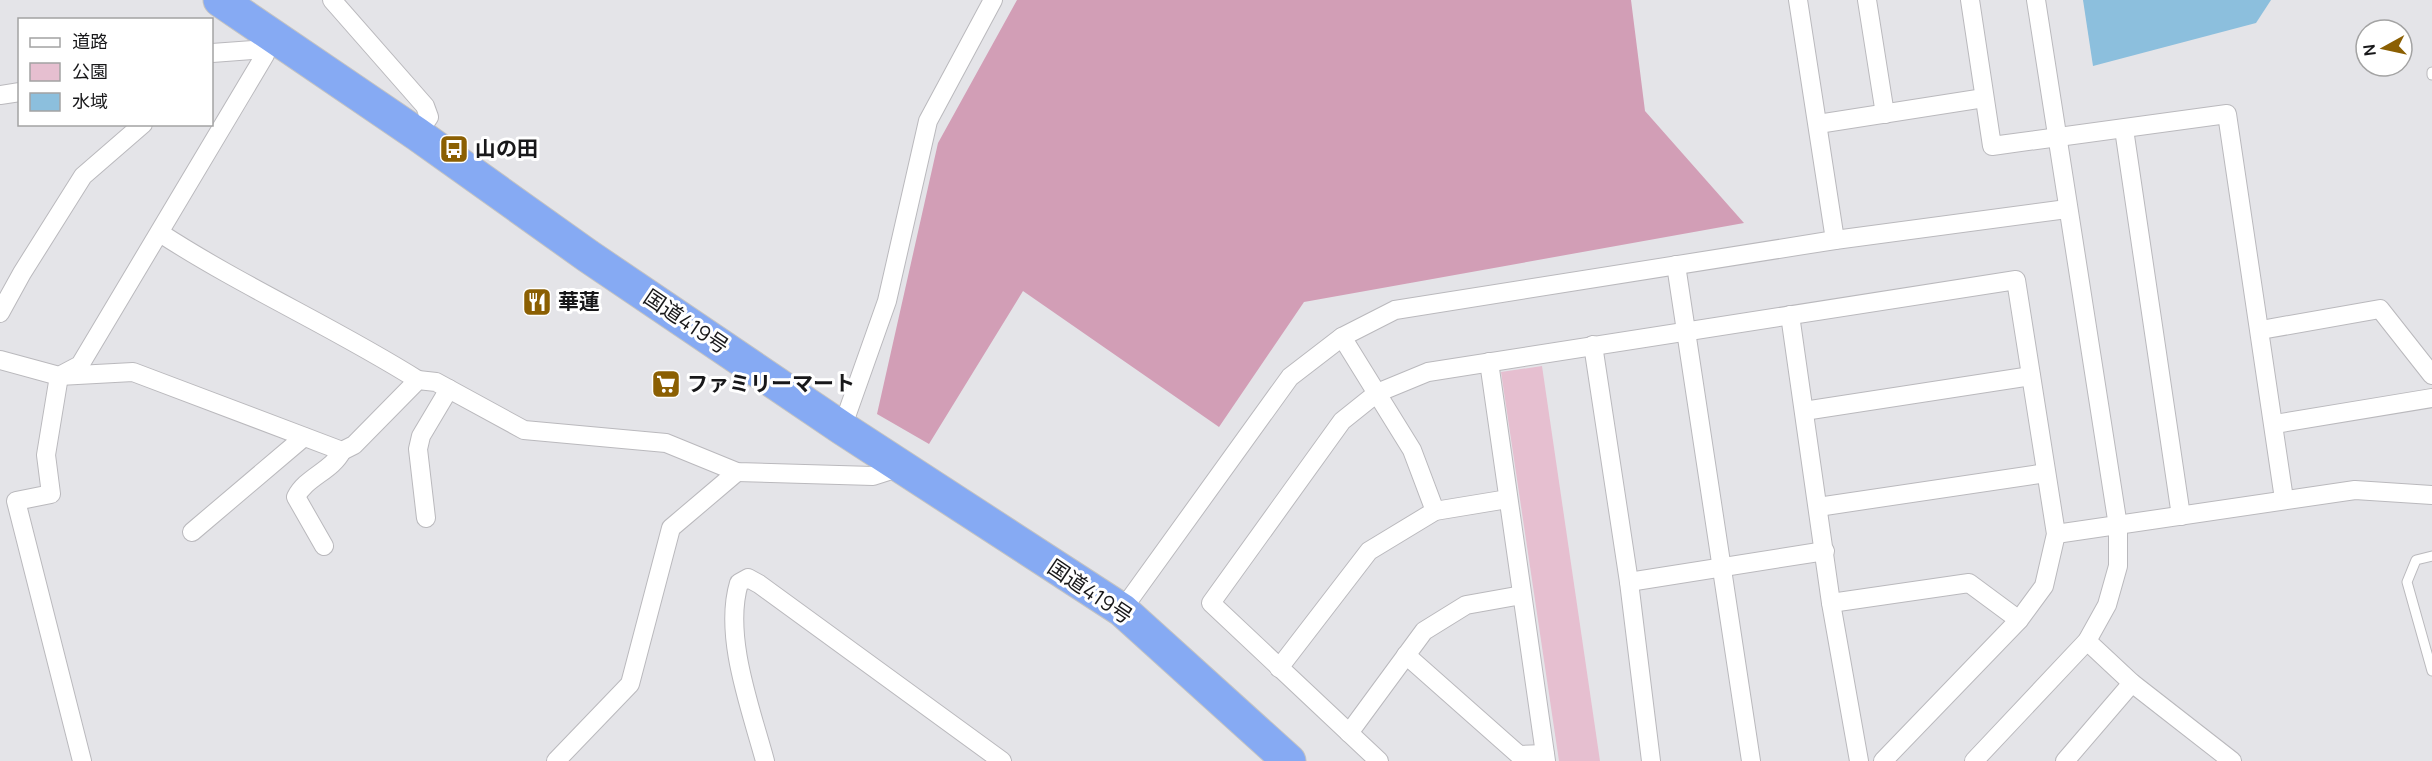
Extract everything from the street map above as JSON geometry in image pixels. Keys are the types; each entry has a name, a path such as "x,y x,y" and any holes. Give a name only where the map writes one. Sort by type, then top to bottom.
{"highway":[{"name":"国道419号","path":"220,0 271,44 417,134 588,256 842,428 1122,610 1289,761"}],"street":[{"path":"332,0 425,106 429,117 417,134"},
{"path":"842,428 887,302 928,121 993,0"},
{"path":"1798,0 1835,240"},
{"path":"1867,0 1885,114"},
{"path":"1970,0 1992,146 2227,114 2275,424 2284,499"},
{"path":"1974,761 2087,641 2108,605 2118,566 2118,526 2036,0"},
{"path":"213,53 271,44"},
{"path":"59,376 80,365 271,44"},
{"path":"0,94 18,92"},
{"path":"1818,124 1984,98"},
{"path":"0,313 22,273 83,176 141,126"},
{"path":"2124,129 2181,516"},
{"path":"1122,610 1290,377 1342,337 1395,310 1835,240 2067,208"},
{"path":"160,233 276,300 368,348 418,380 436,382 524,429 666,443 737,472 873,476 901,467"},
{"path":"1676,265 1688,332 1751,761"},
{"path":"1379,761 1211,603 1342,421 1377,393 1428,372 2016,280 2056,534 2044,586 2019,620 1883,761"},
{"path":"2261,330 2380,309 2432,375"},
{"path":"1790,315 1832,603 1859,761"},
{"path":"1342,337 1412,450 1435,511"},
{"path":"1593,345 1629,582 1651,761"},
{"path":"0,360 59,376 133,372 342,451"},
{"path":"1406,656 1519,755 1545,757 1489,362"},
{"path":"59,376 46,455 51,494 16,501 82,761"},
{"path":"1804,411 2031,376"},
{"path":"324,546 296,497 300,490 337,460 342,451 354,445 418,380"},
{"path":"426,518 418,449 422,436 449,389"},
{"path":"2275,424 2432,398"},
{"path":"192,532 304,437"},
{"path":"556,761 630,684 670,528 737,472"},
{"path":"1818,507 2046,474"},
{"path":"2056,534 2355,490 2432,495"},
{"path":"1279,668 1369,551 1435,511 1508,499"},
{"path":"1629,582 1825,551"},
{"path":"765,761 734,633 736,591 739,583 748,578 1002,761"},
{"path":"1832,603 1969,584 2019,620"},
{"path":"1349,733 1424,631 1466,605 1522,595"},
{"path":"2087,641 2132,683 2232,761"},
{"path":"2076,757 2132,683"}],"lane":[{"path":"2432,556 2416,560 2407,582 2432,671"}],"green space":[{"path":"1542,366 1600,761 1559,761 1501,372"}],"shaded area":[{"path":"1017,0 1631,0 1645,111 1744,223 1304,302 1219,427 1023,291 929,444 877,414 938,143"}],"water":[{"path":"2083,0 2271,0 2256,23 2093,66"}],"place":[{"name":"山の田","path":"454,149"},
{"name":"華蓮","path":"537,302"},
{"name":"ファミリーマート","path":"666,384"}]}
